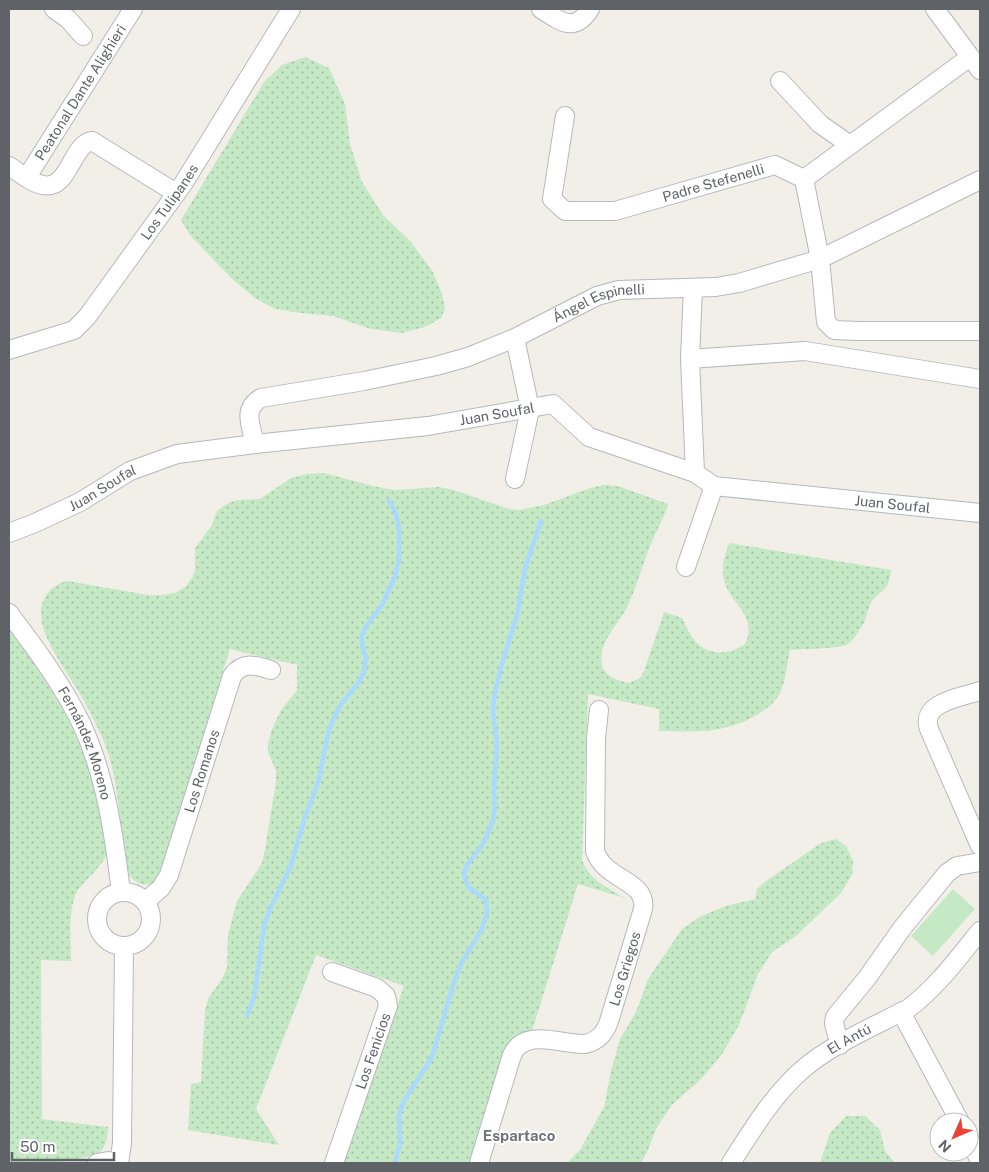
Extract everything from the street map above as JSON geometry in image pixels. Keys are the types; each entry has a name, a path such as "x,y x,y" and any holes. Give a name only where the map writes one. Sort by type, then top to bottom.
{"street":[{"path":"54,9 68,19 83,36"},
{"name":"Peatonal Dante Alighieri","path":"27,177 133,9"},
{"name":"Los Tulipanes","path":"9,350 65,334 81,324 190,174 291,9"},
{"path":"541,9 565,23 575,23 583,19 590,9"},
{"path":"935,9 975,63 850,145 804,179 820,259 826,322 834,330 980,331"},
{"path":"780,81 820,124 850,145"},
{"name":"Padre Stefenelli","path":"565,116 552,198 565,211 615,211 775,166 804,179"},
{"path":"9,166 44,186 56,183 65,174 84,144 92,141 176,194"},
{"name":"Ángel Espinelli","path":"255,444 248,410 252,403 261,398 364,380 468,358 515,338 597,296 619,290 716,288 820,259 980,180"},
{"path":"693,288 690,359 695,473"},
{"path":"515,338 530,409 515,479"},
{"path":"690,359 805,351 980,379"},
{"name":"Juan Soufal","path":"9,533 80,502 130,471 177,454 428,426 553,404 589,437 695,473 714,486 980,513"},
{"path":"686,567 714,486"},
{"name":"Fernández Moreno","path":"9,614 32,643 62,688 83,726 93,753 106,800 122,892"},
{"name":"Los Romanos","path":"146,901 161,888 169,875 232,676 236,670 247,665 271,670"},
{"path":"980,691 937,706 929,713 927,718 929,729 980,846"},
{"name":"Los Griegos","path":"479,1163 512,1055 518,1046 524,1041 537,1039 585,1044 592,1043 603,1033 610,1018 643,909 644,903 640,891 610,872 597,859 595,852 596,738 599,710"},
{"path":"840,1045 834,1024 835,1017 867,978 903,926 953,868 980,862"},
{"path":"131,892 146,901 152,918 151,927 147,935 133,945 115,944 107,940 101,933 97,915 105,899 113,894 131,892"},
{"name":"El Antú","path":"731,1163 759,1120 793,1078 813,1061 918,1001 934,986 980,931"},
{"path":"119,1163 122,1143 124,946"},
{"name":"Los Fenicios","path":"332,972 377,988 386,996 388,1006 334,1163"},
{"path":"901,1012 955,1112"},
{"path":"97,1163 108,1161 115,1163"}],"green space":[{"path":"305,57 329,68 345,104 350,144 362,182 383,215 411,242 433,272 442,294 445,308 441,318 425,327 402,333 371,329 333,316 275,309 255,298 231,278 190,235 181,220 264,82 282,65"},
{"path":"324,473 395,490 439,487 454,490 509,509 520,510 544,505 590,488 604,485 618,486 668,504 650,546 631,599 606,641 601,657 603,669 606,673 617,680 629,683 640,678 644,671 664,612 682,618 696,642 707,650 726,652 745,644 748,624 745,616 729,593 723,574 729,543 891,570 887,586 872,601 864,623 852,641 843,646 790,650 783,686 776,700 759,714 748,720 715,730 659,731 659,709 588,694 582,860 594,878 625,898 578,884 532,1031 517,1036 506,1048 471,1163 342,1163 404,986 316,955 256,1109 279,1145 188,1130 191,1084 201,1082 205,1009 209,997 222,979 227,968 228,934 237,901 262,863 276,782 276,771 268,752 268,743 281,710 297,690 297,665 230,649 160,874 153,884 149,885 137,882 129,875 125,859 114,776 105,744 83,698 50,644 42,623 41,608 45,597 56,585 67,581 148,595 175,593 185,587 192,578 195,570 195,548 212,525 217,511 236,500 260,499 291,478 307,474"},
{"path":"9,627 54,695 78,742 96,792 107,847 103,862 75,896 70,936 71,961 41,960 42,1119 108,1127 107,1139 105,1146 97,1155 54,1163 9,1163"},
{"path":"836,839 846,846 853,861 852,875 841,893 796,936 772,952 758,974 739,1025 722,1054 702,1078 672,1105 657,1127 641,1163 567,1163 580,1150 604,1107 620,1039 636,1012 648,979 682,929 701,916 726,906 755,899 757,889 766,881 821,843"},
{"path":"953,889 975,909 933,956 911,936"},
{"path":"846,1116 865,1116 880,1130 885,1151 895,1163 820,1163 830,1133"}],"waterway":[{"path":"247,1015 254,998 264,926 291,865 305,817 318,783 329,729 341,704 359,682 364,671 366,658 362,645 362,636 365,628 382,605 395,576 399,560 399,529 396,514 389,501"},
{"path":"395,1163 400,1142 399,1114 404,1101 432,1057 455,979 462,962 482,929 487,913 486,900 468,887 464,875 467,865 483,844 493,821 497,742 493,712 494,699 501,667 517,615 525,569 541,521"}],"district":[{"name":"Espartaco","path":"519,1135"}]}
